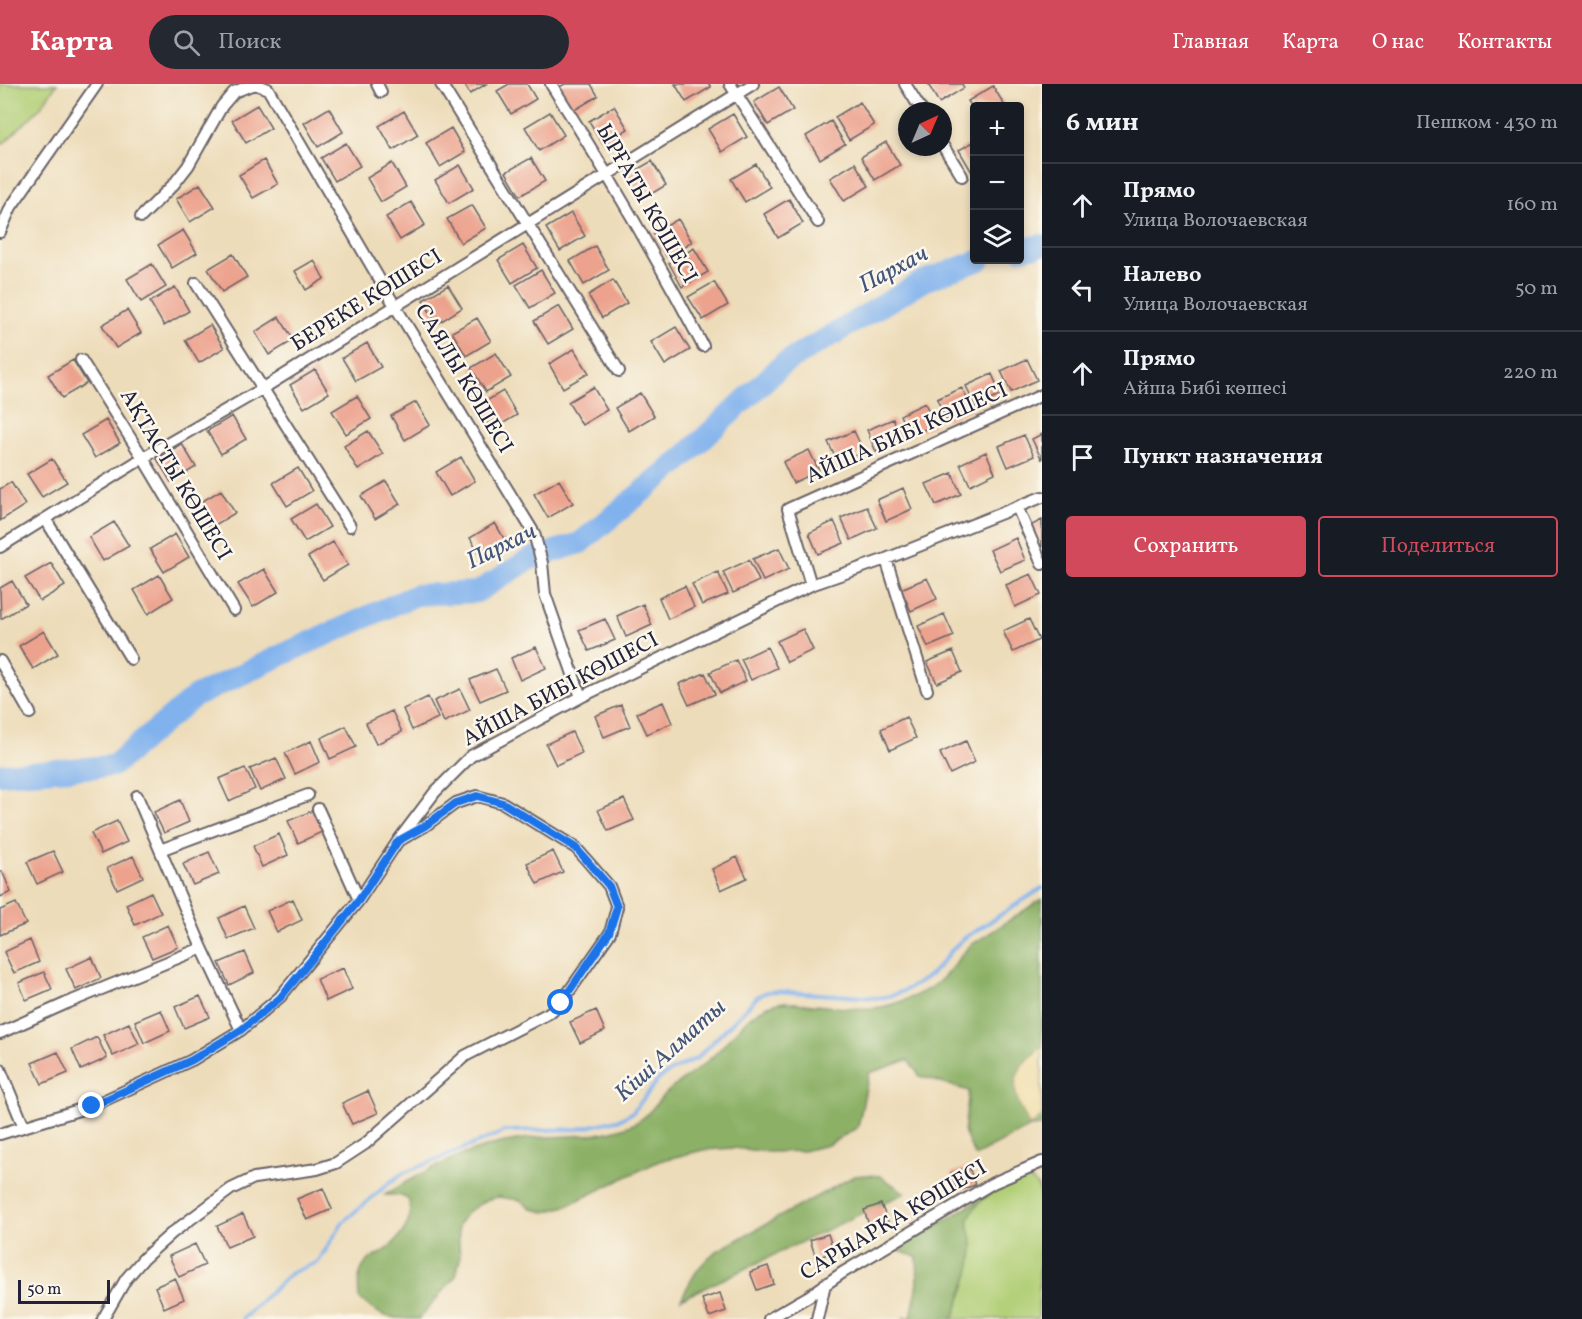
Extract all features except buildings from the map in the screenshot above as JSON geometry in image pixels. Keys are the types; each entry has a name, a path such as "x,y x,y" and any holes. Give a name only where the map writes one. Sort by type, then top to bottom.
{"street":[{"path":"0,232 11,207 97,84"},
{"path":"141,217 174,184 188,166 222,106 234,92 255,84"},
{"name":"САЯЛЫ КӨШЕСІ","path":"255,84 268,89 395,306 534,533 542,563 545,594 581,697"},
{"path":"441,84 619,371"},
{"name":"ЫРҒАТЫ КӨШЕСІ","path":"551,84 608,174 624,206 667,277 703,346"},
{"path":"730,84 818,222"},
{"name":"БЕРЕКЕ КӨШЕСІ","path":"0,547 143,458 262,389 753,84"},
{"path":"905,84 916,102"},
{"path":"949,156 962,176"},
{"path":"196,283 350,526"},
{"name":"АҚТАСТЫ КӨШЕСІ","path":"81,360 234,610"},
{"name":"АЙША БИБІ КӨШЕСІ","path":"811,585 788,509 1042,395"},
{"name":"АЙША БИБІ КӨШЕСІ","path":"0,1134 102,1101 192,1060 241,1030 280,998 359,900 398,841 435,792 471,756 581,697 811,585 885,559 1042,497"},
{"path":"1017,507 1042,564"},
{"path":"46,520 131,659"},
{"path":"885,559 927,690"},
{"path":"0,661 30,713"},
{"path":"136,795 202,948 241,1030"},
{"path":"160,850 308,795"},
{"path":"103,1319 126,1279 144,1258 172,1233 231,1189 255,1178 317,1169 336,1163 365,1144 465,1056 549,1013 561,1003 609,933 617,907 609,886 576,848 503,803 477,796 456,803 425,826 398,841"},
{"path":"318,809 359,900"},
{"path":"0,1033 202,948"},
{"path":"0,1069 24,1127"},
{"name":"САРЫАРҚА КӨШЕСІ","path":"769,1319 993,1183 1042,1162"},
{"path":"817,1319 825,1284"}],"green space":[{"path":"0,84 57,84 40,108 5,142 0,144"},
{"path":"1042,899 1042,1046 1037,1052 1030,1127 975,1156 964,1132 969,1091 920,1076 908,1060 869,1073 858,1127 828,1145 802,1151 769,1152 734,1148 703,1150 659,1161 566,1206 545,1212 532,1209 520,1200 498,1197 486,1200 467,1212 458,1226 460,1259 456,1276 419,1319 386,1316 373,1310 359,1298 359,1280 363,1267 400,1236 408,1222 410,1207 408,1199 399,1195 385,1195 401,1185 451,1159 505,1142 608,1132 635,1123 648,1114 670,1090 711,1058 744,1023 762,1009 785,1002 840,1008 873,1008 906,999 942,979 971,945"},
{"path":"1042,1116 1042,1126 1030,1127"},
{"path":"854,1176 880,1176 905,1193 681,1299 700,1266 717,1251"},
{"path":"1021,1177 1035,1184 1042,1198 1038,1319 953,1319 968,1276 972,1255 969,1217 988,1195"},
{"path":"990,1193 975,1207 969,1218 968,1225 973,1243 971,1264 953,1319 904,1319 904,1317 911,1318 918,1283 917,1257 896,1250"}],"sand":[{"path":"1042,1046 1042,1116 1030,1127 1015,1090 1017,1075 1026,1061"}],"waterway":[{"name":"Пархач","path":"1024,248 1042,245"},
{"name":"Пархач","path":"0,774 113,766 194,697 288,652 416,595 477,592 530,559 580,543 677,463 783,364 923,281 970,264"},
{"name":"Кіші Алматы","path":"242,1319 291,1273 318,1262 343,1222 404,1173 506,1131 578,1129 621,1119 633,1112 658,1080 697,1058 758,996 775,991 877,998 901,992 931,974 963,939 1042,888"}],"route":[{"path":"92,1106 192,1060 241,1030 280,998 359,900 398,841 425,826 456,803 477,796 503,803 576,848 609,886 617,907 609,933 561,1003"}]}
